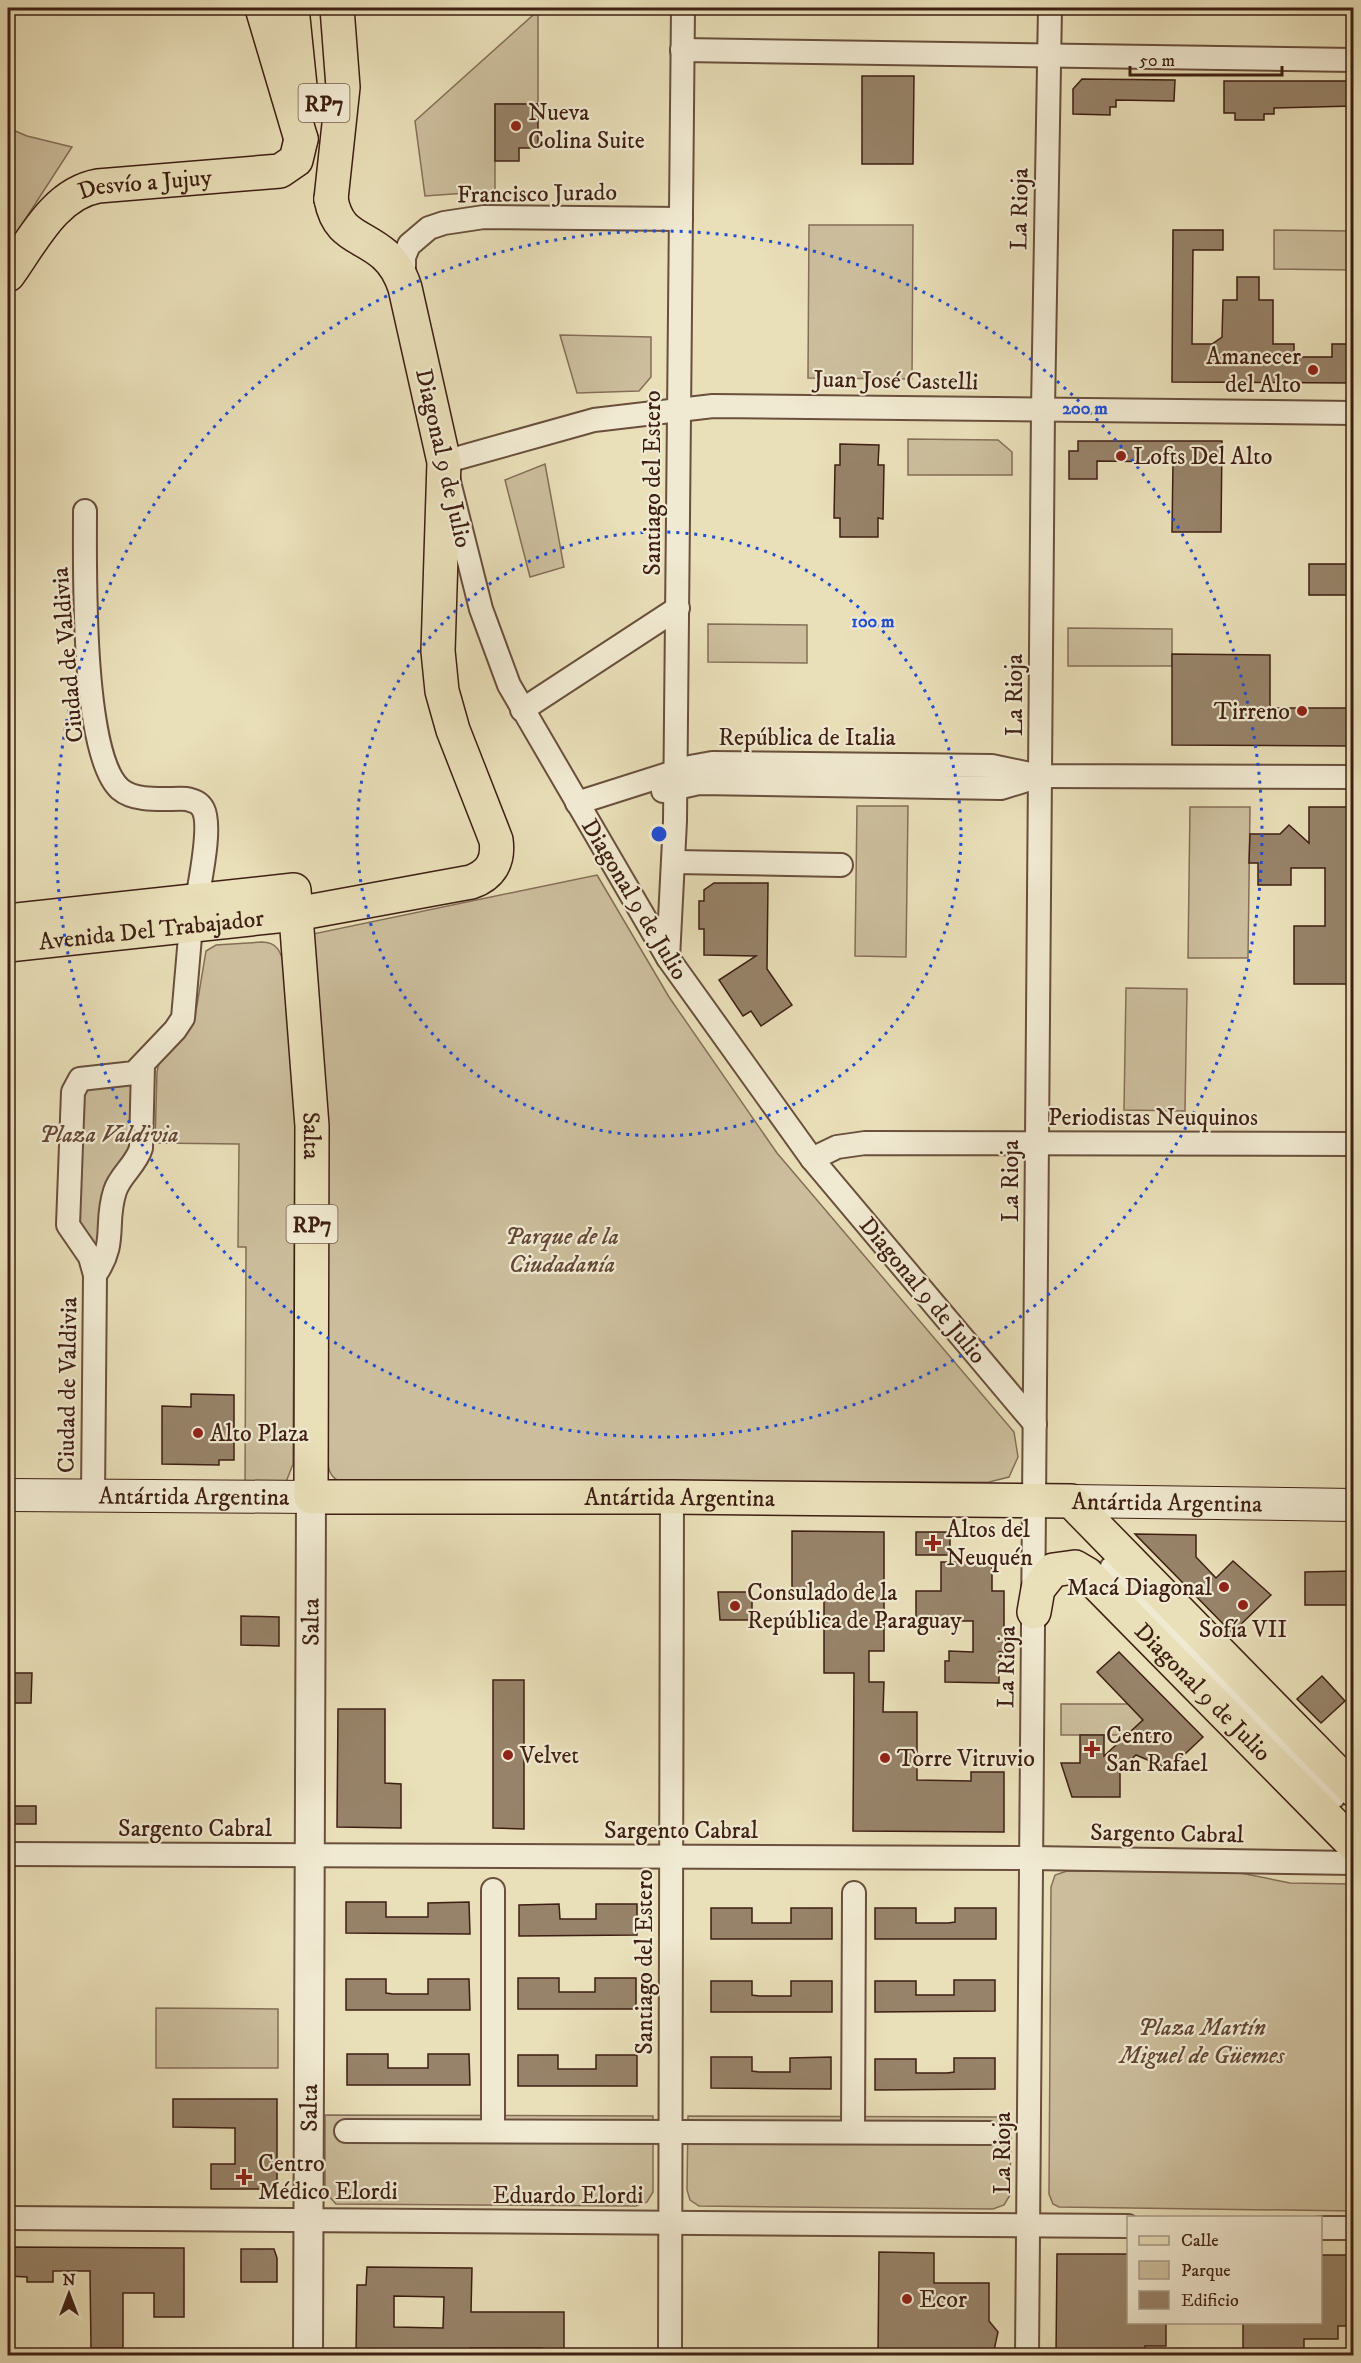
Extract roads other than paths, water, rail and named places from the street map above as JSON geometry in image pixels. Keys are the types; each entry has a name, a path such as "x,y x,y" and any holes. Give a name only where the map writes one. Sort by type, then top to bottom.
{"main road":[{"path":"262,8 301,139"},
{"name":"RP7","path":"292,8 300,82 301,139"},
{"name":"RP7","path":"314,8 332,199"},
{"path":"332,199 343,87 337,8"},
{"name":"Desvío a Jujuy","path":"8,275 64,200 80,190 98,186 280,171 296,160 301,139"},
{"name":"Diagonal 9 de Julio","path":"332,199 336,217 342,226 385,255 397,269 405,288 444,462"},
{"name":"Avenida Del Trabajador","path":"8,945 194,913 471,882 486,875 496,858 496,840 447,711 439,671 444,462"},
{"name":"Salta","path":"295,902 312,1126 311,1497"},
{"name":"Avenida Del Trabajador","path":"8,921 194,913"},
{"name":"Antártida Argentina","path":"8,1495 672,1497 1353,1504"},
{"name":"Diagonal 9 de Julio","path":"1071,1502 1109,1567 1340,1796 1353,1845"},
{"name":"Diagonal 9 de Julio","path":"1034,1612 1038,1589 1053,1570 1075,1567 1109,1567"}],"street":[{"name":"Santiago del Estero","path":"668,958 675,862 683,8"},
{"name":"La Rioja","path":"1027,2355 1043,409 1050,8"},
{"path":"682,50 1049,53 1353,60"},
{"name":"Francisco Jurado","path":"405,288 404,257 409,245 423,232 444,223 484,217 681,219"},
{"name":"Juan José Castelli","path":"444,462 594,420 732,405 1353,413"},
{"name":"Diagonal 9 de Julio","path":"444,462 486,626 499,661 522,710 668,958 812,1159 1035,1424"},
{"name":"Ciudad de Valdivia","path":"85,511 90,673 105,761 111,778 121,790 132,795 196,801 203,810 205,830 183,1018 143,1066 124,1076 86,1078 80,1079 75,1084 68,1225 90,1257 95,1275 93,1495"},
{"path":"522,710 678,608"},
{"name":"República de Italia","path":"581,808 676,779 712,763 992,766 1040,776 1353,777"},
{"path":"675,862 841,865"},
{"name":"Ciudad de Valdivia","path":"95,1275 108,1252 114,1194 139,1157 143,1066"},
{"name":"Periodistas Neuquinos","path":"812,1159 837,1147 852,1144 1353,1144"},
{"name":"Salta","path":"308,2355 312,1855 311,1497"},
{"name":"Santiago del Estero","path":"670,2355 672,1497"},
{"name":"Sargento Cabral","path":"8,1854 1031,1858 1353,1863"},
{"path":"492,1890 493,2131"},
{"path":"853,2132 854,1893"},
{"path":"346,2131 989,2133"},
{"name":"Eduardo Elordi","path":"8,2218 1127,2226"},
{"path":"1322,2228 1353,2228"}],"place":[{"name":"Nueva Colina Suite","path":"516,126"},
{"name":"Amanecer del Alto","path":"1313,370"},
{"name":"Lofts Del Alto","path":"1121,456"},
{"name":"Tirreno","path":"1302,711"},
{"name":"Alto Plaza","path":"198,1433"},
{"name":"Altos del Neuquén","path":"933,1543"},
{"name":"Macá Diagonal","path":"1224,1587"},
{"name":"Sofía VII","path":"1243,1605"},
{"name":"Consulado de la República de Paraguay","path":"735,1606"},
{"name":"Centro San Rafael","path":"1092,1749"},
{"name":"Velvet","path":"508,1755"},
{"name":"Torre Vitruvio","path":"885,1758"},
{"name":"Centro Médico Elordi","path":"244,2177"},
{"name":"Ecor","path":"907,2299"}],"park label":[{"name":"Plaza Valdivia","path":"109,1134"},
{"name":"Parque de la Ciudadanía","path":"562,1250"},
{"name":"Plaza Martín Miguel de Güemes","path":"1202,2041"}]}
